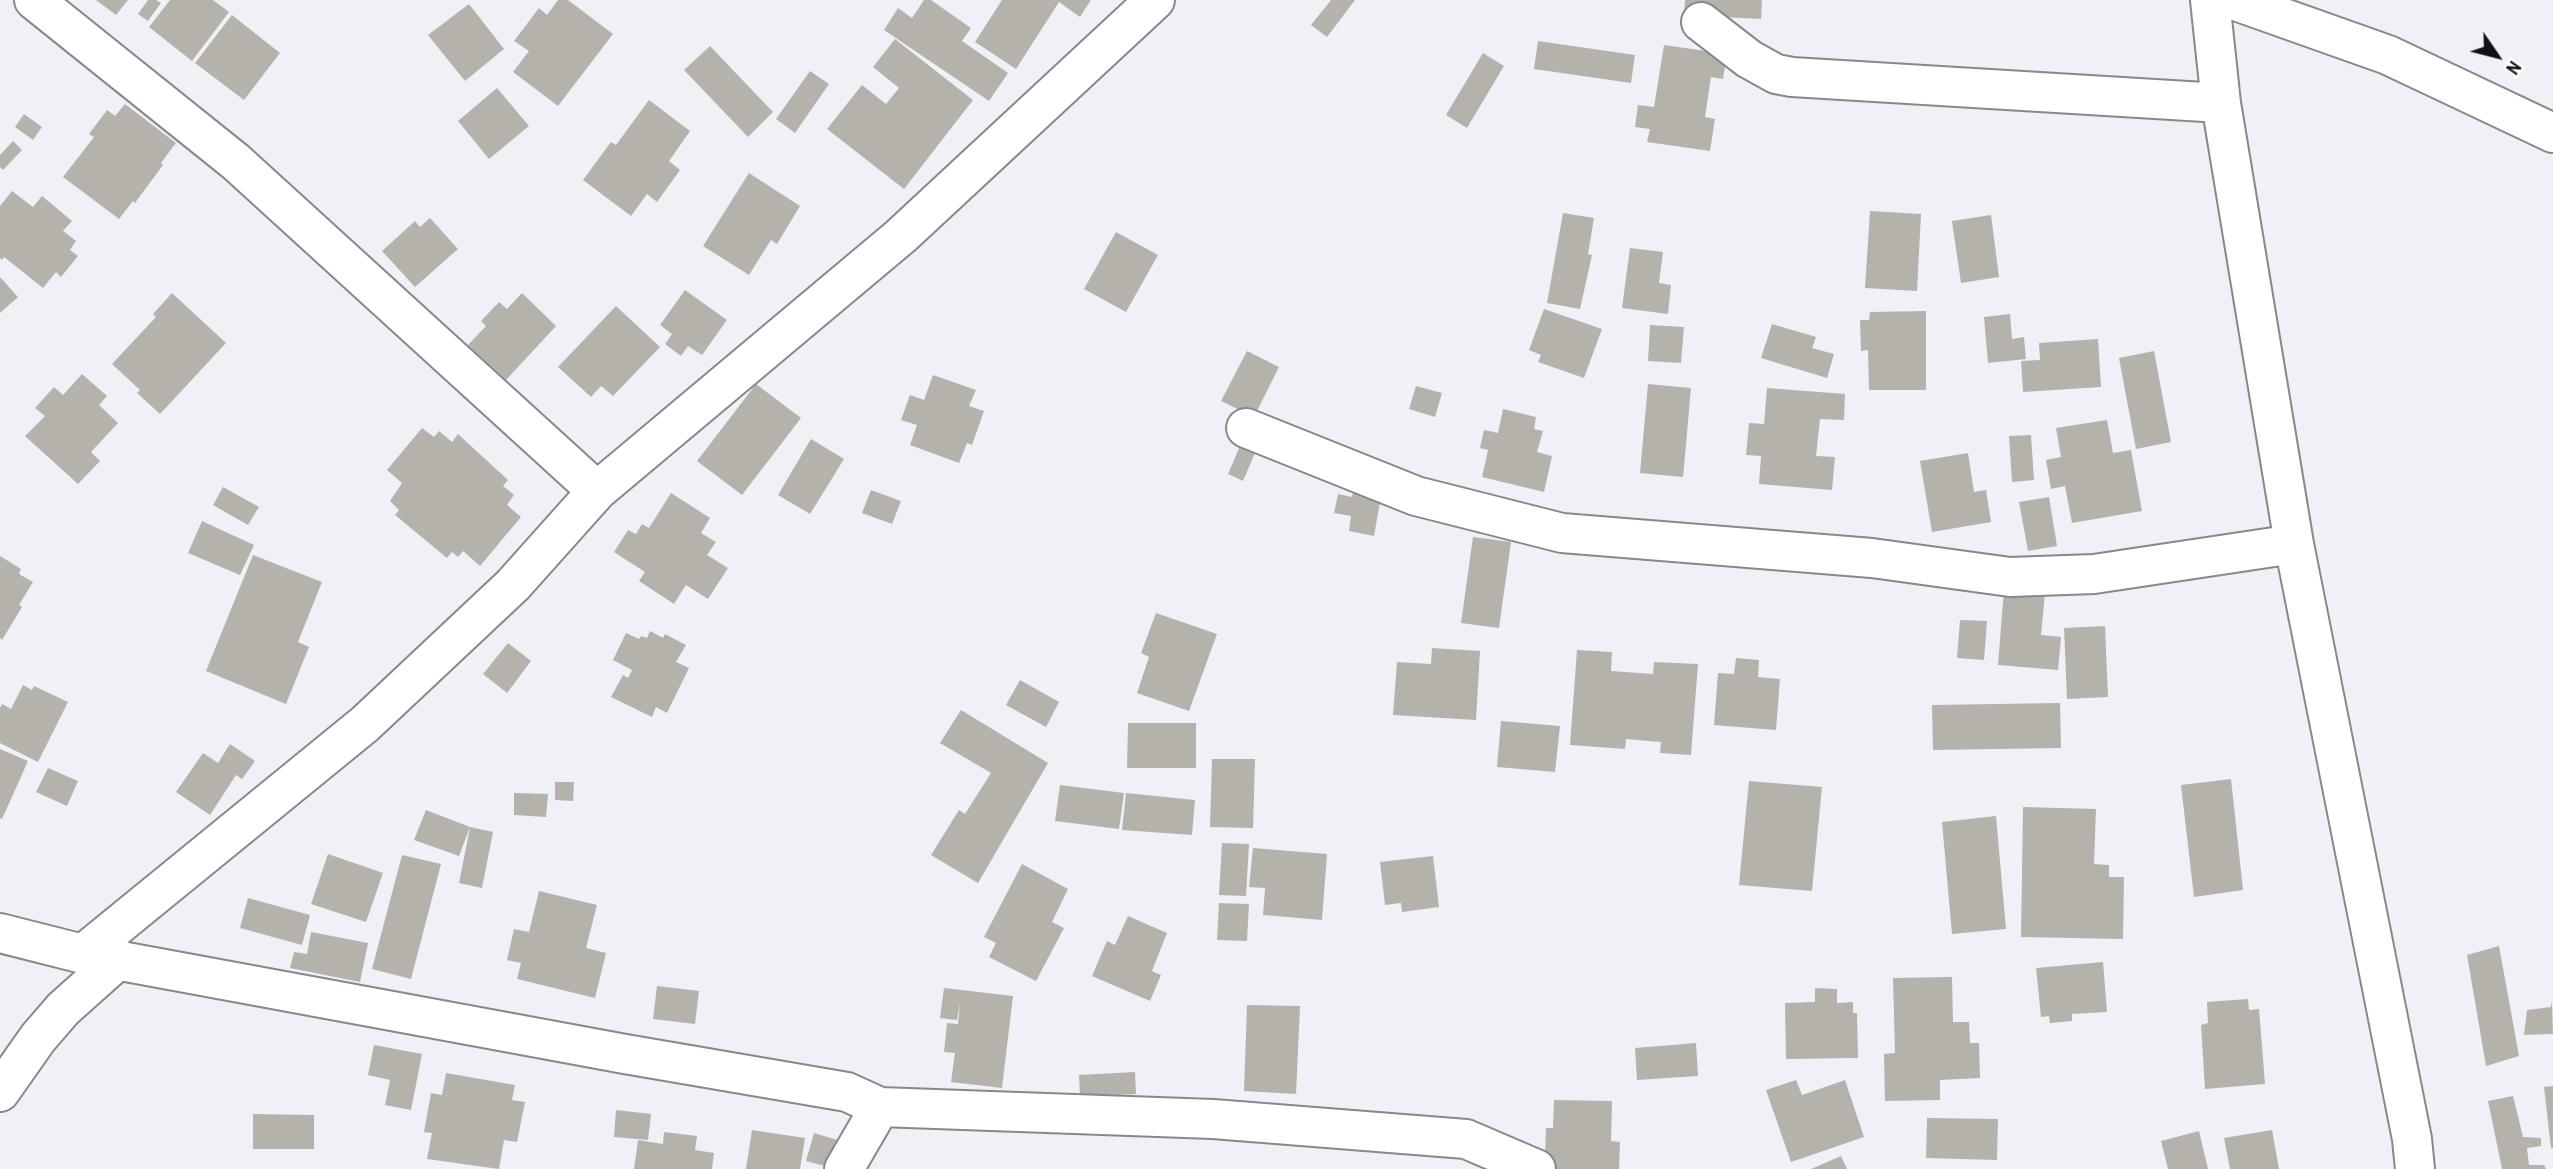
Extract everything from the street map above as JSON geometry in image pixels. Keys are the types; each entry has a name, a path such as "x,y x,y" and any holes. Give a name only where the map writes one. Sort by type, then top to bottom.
{"street":[{"path":"34,0 236,162 597,491"},
{"path":"0,1092 101,956 365,724 513,585 597,491 901,236 1155,0"},
{"path":"2210,0 2221,103 2294,544 2410,1125 2415,1169"},
{"path":"2233,0 2388,55 2553,133"},
{"path":"1701,22 1749,59 1776,74 1792,77 2221,103"},
{"path":"1246,428 1416,496 1562,533 1872,558 2010,577 2094,574 2294,544"},
{"path":"0,933 101,956 625,1054 846,1092 880,1107 1213,1119 1466,1139 1536,1169"},
{"path":"844,1169 880,1107"}],"building":[{"path":"96,0 128,0 116,15"},
{"path":"148,0 161,3 148,21 138,14"},
{"path":"170,0 213,0 229,12 192,61 149,27"},
{"path":"558,0 568,0 613,34 558,106 513,72 529,51 514,41 539,8 547,15"},
{"path":"924,0 931,0 971,28 962,41 1008,73 989,101 884,30 898,8 912,18"},
{"path":"1002,0 1091,0 1080,17 1059,2 1016,69 975,42"},
{"path":"1331,0 1355,0 1327,37 1311,25"},
{"path":"1685,0 1762,0 1761,19 1684,15"},
{"path":"469,4 504,49 465,81 428,35"},
{"path":"232,15 280,53 244,100 195,63"},
{"path":"895,39 973,100 904,189 827,129 862,85 886,104 899,88 873,67"},
{"path":"1538,41 1635,55 1631,83 1534,69"},
{"path":"1664,45 1727,54 1723,79 1711,77 1705,117 1715,119 1710,151 1647,142 1650,129 1635,127 1638,105 1654,107"},
{"path":"710,46 773,112 748,137 684,70"},
{"path":"1483,53 1504,66 1467,128 1446,115"},
{"path":"810,71 829,84 795,133 776,119"},
{"path":"497,88 529,126 489,159 458,121"},
{"path":"649,100 690,131 669,161 680,170 657,202 647,194 631,216 583,180 611,142 616,145"},
{"path":"125,104 176,143 135,203 133,201 119,219 63,177 94,137 89,134 107,110 115,116"},
{"path":"24,114 42,127 33,140 15,127"},
{"path":"13,141 22,150 3,170 0,167 0,155"},
{"path":"749,173 800,206 777,244 771,240 749,275 703,246"},
{"path":"12,191 33,207 42,196 72,221 63,231 76,241 70,250 78,256 61,277 56,272 43,288 4,257 2,260 0,258 0,206"},
{"path":"1870,211 1921,214 1917,291 1865,288"},
{"path":"1563,213 1594,218 1588,254 1592,255 1580,309 1547,303"},
{"path":"1991,215 1999,277 1961,283 1952,221"},
{"path":"430,218 458,249 415,287 382,251 415,221 420,227"},
{"path":"1116,232 1158,255 1126,312 1084,289"},
{"path":"1630,248 1663,252 1659,283 1671,285 1668,314 1622,308"},
{"path":"0,277 18,297 0,313"},
{"path":"685,290 727,320 702,355 688,346 681,356 665,344 672,334 660,325"},
{"path":"172,293 226,343 160,414 137,393 140,390 112,364 156,317 153,314"},
{"path":"522,293 556,326 506,380 468,345 486,326 481,321 499,302 507,309"},
{"path":"616,306 660,347 613,396 601,386 591,397 558,367"},
{"path":"1544,309 1602,329 1584,378 1538,362 1541,355 1529,350"},
{"path":"1926,311 1926,390 1869,390 1868,350 1861,351 1860,320 1869,320 1870,312"},
{"path":"2010,314 2012,339 2024,337 2026,359 1988,363 1984,317"},
{"path":"1772,324 1816,337 1812,348 1834,354 1827,378 1761,358"},
{"path":"1650,325 1684,327 1681,363 1648,361"},
{"path":"2098,339 2101,387 2023,392 2021,361 2040,360 2039,343"},
{"path":"1247,351 1279,367 1254,417 1221,401"},
{"path":"2154,351 2171,442 2136,449 2119,358"},
{"path":"82,374 107,396 99,405 118,423 91,452 100,461 78,484 25,436 45,416 35,408 54,387 63,395"},
{"path":"933,375 976,390 969,406 984,411 972,445 967,443 959,463 910,445 917,425 901,420 910,395 924,400"},
{"path":"756,384 801,418 742,495 697,461"},
{"path":"1648,384 1691,388 1683,477 1640,473"},
{"path":"1416,386 1442,393 1435,417 1409,409"},
{"path":"1767,388 1845,394 1844,420 1820,419 1816,456 1835,457 1832,490 1759,484 1761,456 1746,455 1749,423 1764,424"},
{"path":"1503,409 1536,417 1534,429 1543,431 1537,452 1552,456 1544,492 1482,477 1488,450 1480,448 1484,430 1498,433"},
{"path":"2107,420 2113,453 2131,450 2142,511 2072,523 2065,486 2051,489 2046,460 2061,457 2056,428"},
{"path":"422,428 434,437 439,431 452,442 458,434 508,480 503,486 514,495 507,505 521,517 480,566 463,551 458,557 452,552 447,558 395,515 399,510 390,501 402,483 387,470"},
{"path":"2031,435 2034,480 2012,482 2009,436"},
{"path":"811,439 844,459 810,514 778,495"},
{"path":"1240,446 1255,453 1243,481 1228,474"},
{"path":"1968,453 1974,492 1986,490 1991,522 1932,532 1920,461"},
{"path":"1355,480 1383,485 1374,536 1349,531 1351,516 1334,513 1338,494 1352,497"},
{"path":"223,487 259,507 248,525 213,505"},
{"path":"871,490 901,501 892,524 862,513"},
{"path":"671,493 710,518 701,533 716,542 707,555 728,568 708,599 686,585 674,604 639,581 645,572 614,552 628,530 636,534 642,524 649,528"},
{"path":"2049,497 2057,546 2028,551 2019,502"},
{"path":"202,521 254,545 240,575 188,553"},
{"path":"1473,537 1511,542 1499,628 1461,623"},
{"path":"253,555 322,582 298,642 309,647 286,704 206,671"},
{"path":"0,556 21,569 19,574 33,582 2,640 0,638"},
{"path":"2004,589 2045,593 2041,635 2061,637 2058,670 1998,665"},
{"path":"1156,613 1217,634 1189,711 1137,693 1149,657 1141,653"},
{"path":"1960,620 1987,621 1984,660 1957,658"},
{"path":"2105,626 2108,697 2067,699 2064,628"},
{"path":"650,631 663,638 665,634 686,645 676,662 689,668 667,713 656,707 652,717 611,697 623,675 628,678 632,670 613,660 626,633 639,639 641,636 647,638"},
{"path":"508,643 531,661 507,693 483,674"},
{"path":"1432,648 1480,651 1476,720 1393,715 1397,662 1431,664"},
{"path":"1577,650 1612,652 1611,671 1653,674 1654,662 1698,664 1691,755 1660,753 1661,742 1626,739 1625,749 1570,745"},
{"path":"1736,658 1759,660 1758,677 1780,679 1776,730 1714,725 1718,673 1734,674"},
{"path":"1020,680 1059,702 1046,727 1006,705"},
{"path":"23,685 32,690 34,686 68,702 38,762 0,743 0,708 2,704 11,709"},
{"path":"2060,703 2061,748 1933,750 1932,705"},
{"path":"961,710 1048,763 978,883 931,855 959,810 965,814 991,773 940,743"},
{"path":"1501,721 1560,726 1555,772 1497,767"},
{"path":"1128,723 1196,723 1196,768 1127,768"},
{"path":"230,744 255,761 242,779 236,775 210,815 176,792 203,753 218,763"},
{"path":"0,749 28,761 2,819 0,818"},
{"path":"1212,759 1255,759 1253,828 1210,827"},
{"path":"48,768 78,781 67,806 36,792"},
{"path":"2231,779 2243,890 2194,897 2181,785"},
{"path":"1749,781 1822,787 1812,891 1739,885"},
{"path":"555,782 574,782 573,801 555,800"},
{"path":"1060,785 1124,793 1119,829 1055,821"},
{"path":"514,793 548,794 546,817 514,815"},
{"path":"1126,793 1195,800 1192,835 1122,830"},
{"path":"2023,807 2096,809 2094,864 2109,865 2109,877 2124,877 2123,939 2021,937"},
{"path":"426,810 470,827 459,856 414,840"},
{"path":"1996,816 2006,929 1952,934 1942,822"},
{"path":"470,827 493,832 482,888 459,883"},
{"path":"1222,843 1249,844 1246,896 1219,895"},
{"path":"1253,848 1327,854 1322,920 1263,915 1265,888 1249,887"},
{"path":"328,854 383,873 366,922 311,904"},
{"path":"402,855 441,864 411,979 372,969"},
{"path":"1433,856 1439,907 1402,912 1401,903 1385,905 1380,862"},
{"path":"1022,864 1068,889 1052,922 1064,928 1036,981 989,957 996,943 984,937"},
{"path":"539,891 597,905 586,948 606,953 595,998 517,979 521,963 507,960 514,929 529,932"},
{"path":"248,898 310,915 302,945 240,928"},
{"path":"1219,903 1249,904 1247,941 1217,940"},
{"path":"1128,916 1167,933 1152,971 1161,975 1150,1001 1092,976 1107,941 1115,945"},
{"path":"311,932 368,943 360,982 290,968 294,952 307,954"},
{"path":"2499,946 2519,1056 2486,1066 2467,955"},
{"path":"2103,962 2107,1012 2072,1014 2072,1021 2050,1023 2049,1016 2041,1017 2036,968"},
{"path":"1952,977 1953,1022 1969,1022 1970,1043 1979,1043 1980,1078 1940,1080 1940,1100 1885,1101 1884,1054 1895,1053 1893,978"},
{"path":"657,986 699,991 695,1024 653,1019"},
{"path":"944,988 1013,996 1002,1088 951,1082 955,1053 944,1052 947,1023 958,1024 960,1003 957,1020 940,1018"},
{"path":"1815,988 1837,989 1837,1003 1853,1002 1853,1013 1857,1013 1858,1058 1786,1059 1785,1003 1815,1002"},
{"path":"2248,999 2249,1010 2259,1009 2265,1084 2205,1089 2201,1025 2208,1023 2207,1002"},
{"path":"2552,1001 2553,1034 2524,1035 2527,1010 2551,1007"},
{"path":"1247,1005 1300,1006 1296,1094 1244,1091"},
{"path":"1696,1043 1698,1076 1637,1080 1635,1048"},
{"path":"374,1045 422,1054 411,1110 385,1105 390,1080 368,1075"},
{"path":"1135,1072 1136,1094 1080,1096 1079,1075"},
{"path":"446,1073 515,1085 512,1100 525,1102 517,1142 504,1140 499,1169 427,1159 432,1133 424,1132 431,1093 442,1095"},
{"path":"1796,1080 1802,1095 1845,1080 1864,1137 1791,1162 1766,1090"},
{"path":"2553,1086 2553,1148 2551,1148 2544,1087"},
{"path":"2513,1096 2523,1137 2541,1138 2541,1146 2527,1148 2529,1165 2544,1165 2546,1169 2502,1169 2488,1101"},
{"path":"1554,1100 1612,1101 1611,1141 1620,1142 1619,1169 1553,1169 1553,1156 1545,1156 1546,1128 1553,1128"},
{"path":"616,1110 651,1114 648,1140 614,1137"},
{"path":"253,1114 314,1115 314,1149 253,1149"},
{"path":"1927,1118 1998,1119 1997,1160 1926,1158"},
{"path":"752,1130 805,1138 800,1169 746,1169"},
{"path":"2272,1130 2279,1169 2230,1169 2224,1138"},
{"path":"2199,1131 2208,1169 2168,1169 2161,1141"},
{"path":"664,1132 697,1136 695,1150 714,1153 712,1169 634,1169 638,1140 663,1144"},
{"path":"814,1133 844,1142 836,1169 806,1161"},
{"path":"1841,1156 1847,1169 1811,1169"}]}
